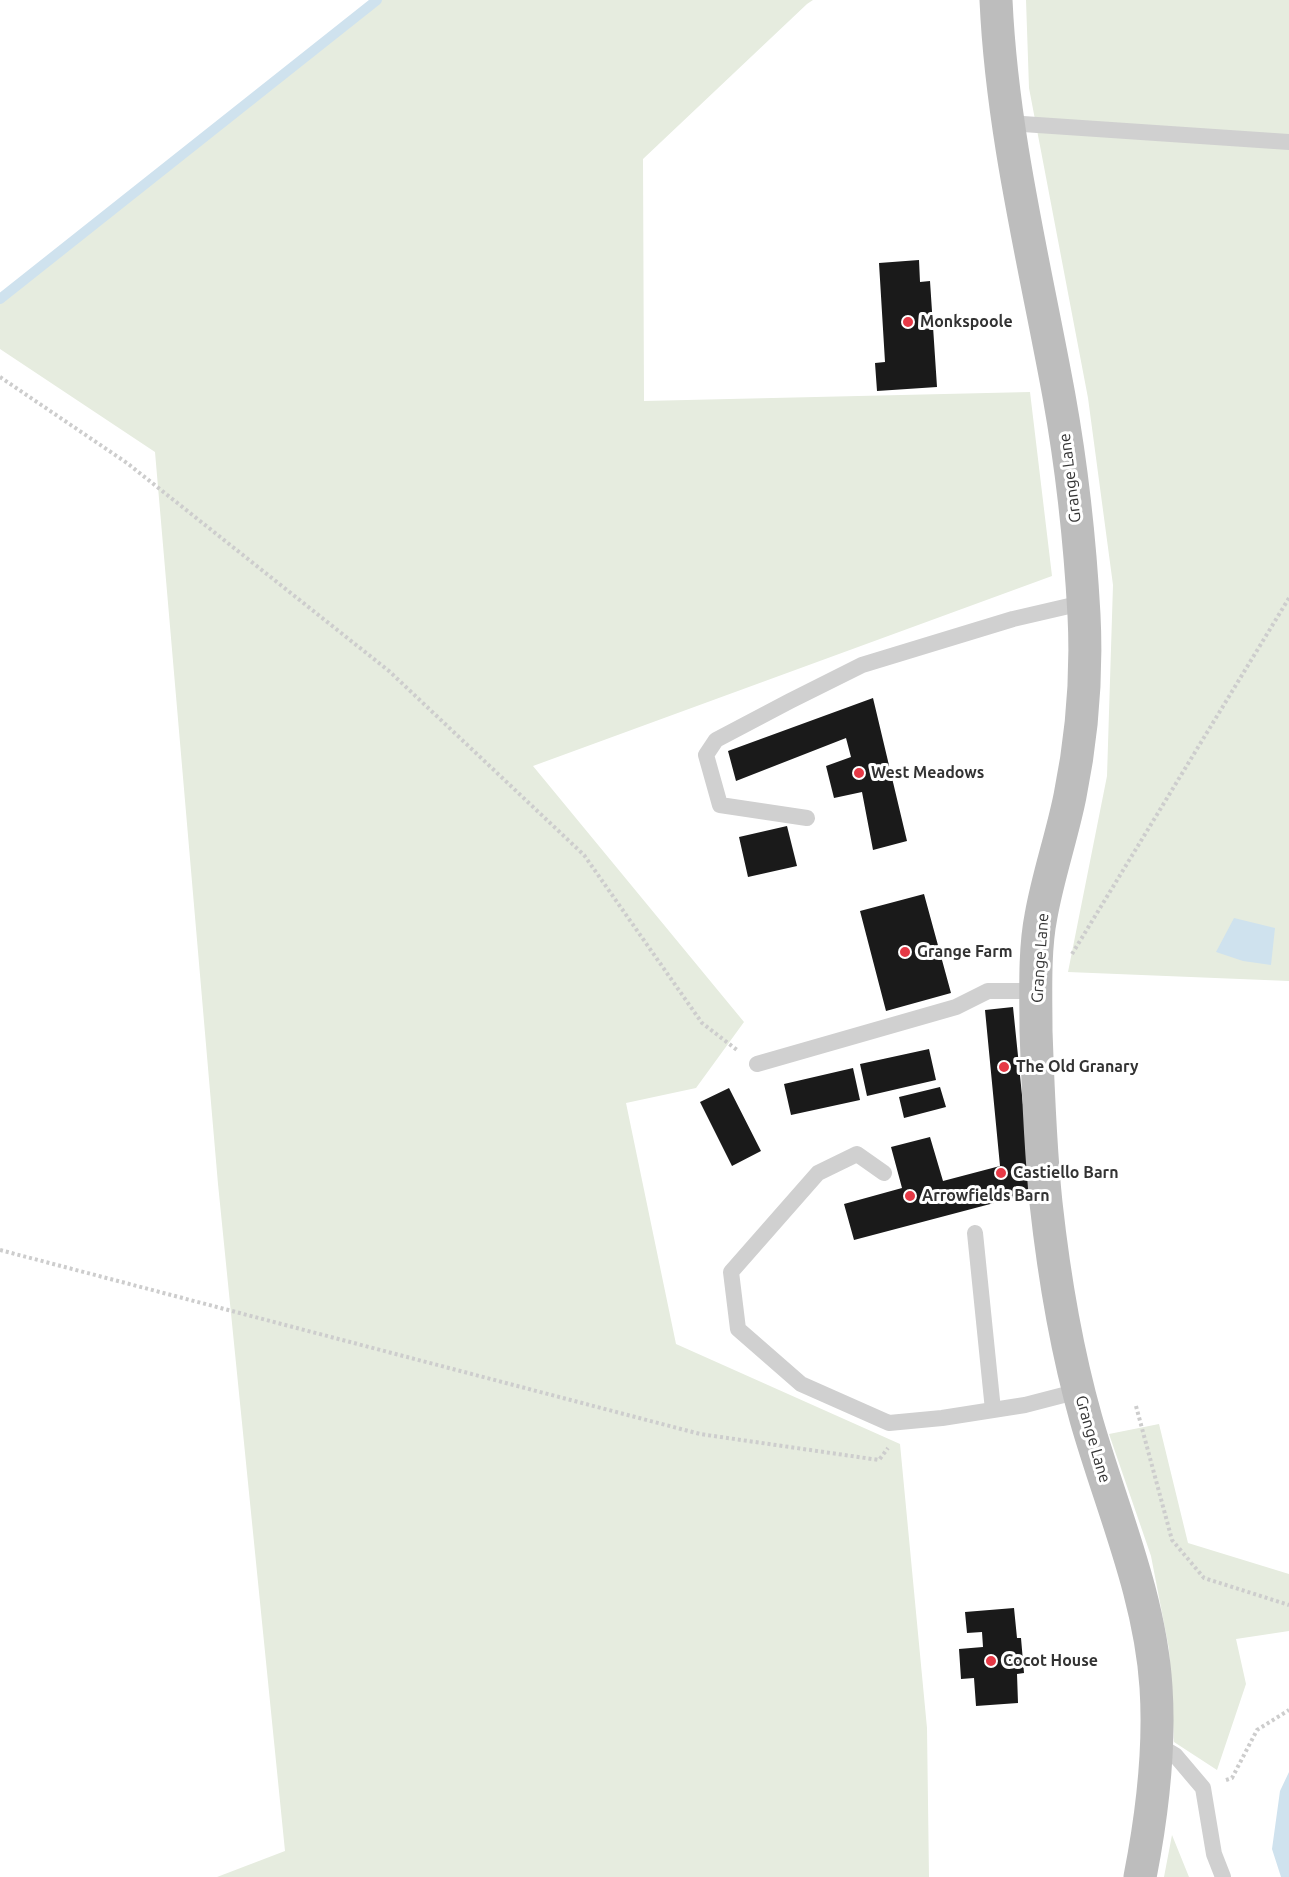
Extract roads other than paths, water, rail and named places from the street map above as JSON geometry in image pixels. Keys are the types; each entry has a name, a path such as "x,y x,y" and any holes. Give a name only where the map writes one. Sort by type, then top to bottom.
{"street":[{"name":"Grange Lane","path":"996,0 998,44 1008,123 1060,400 1073,486 1082,603 1083,707 1071,792 1040,919 1036,991 1038,1092 1046,1202 1060,1310 1085,1417 1138,1584 1156,1686 1151,1802 1140,1877"}],"lane":[{"path":"1008,123 1289,142"},
{"path":"807,818 720,805 706,755 716,740 862,665 1013,619 1082,603"},
{"path":"757,1064 956,1007 988,991 1036,991"},
{"path":"884,1173 857,1154 818,1173 731,1272 738,1329 801,1384 889,1423 942,1418 1025,1405 1079,1391"},
{"path":"975,1233 993,1410"},
{"path":"1155,1743 1175,1755 1203,1788 1215,1854 1223,1877"}],"water":[{"path":"1234,918 1275,928 1271,965 1243,961 1216,952"},
{"path":"1289,1772 1289,1877 1281,1877 1272,1849 1280,1791"}],"waterway":[{"path":"0,299 377,0"}],"place":[{"name":"Monkspoole","path":"908,322"},
{"name":"West Meadows","path":"859,773"},
{"name":"Grange Farm","path":"905,952"},
{"name":"The Old Granary","path":"1004,1067"},
{"name":"Castiello Barn","path":"1001,1173"},
{"name":"Arrowfields Barn","path":"910,1196"},
{"name":"Cocot House","path":"991,1661"}]}
